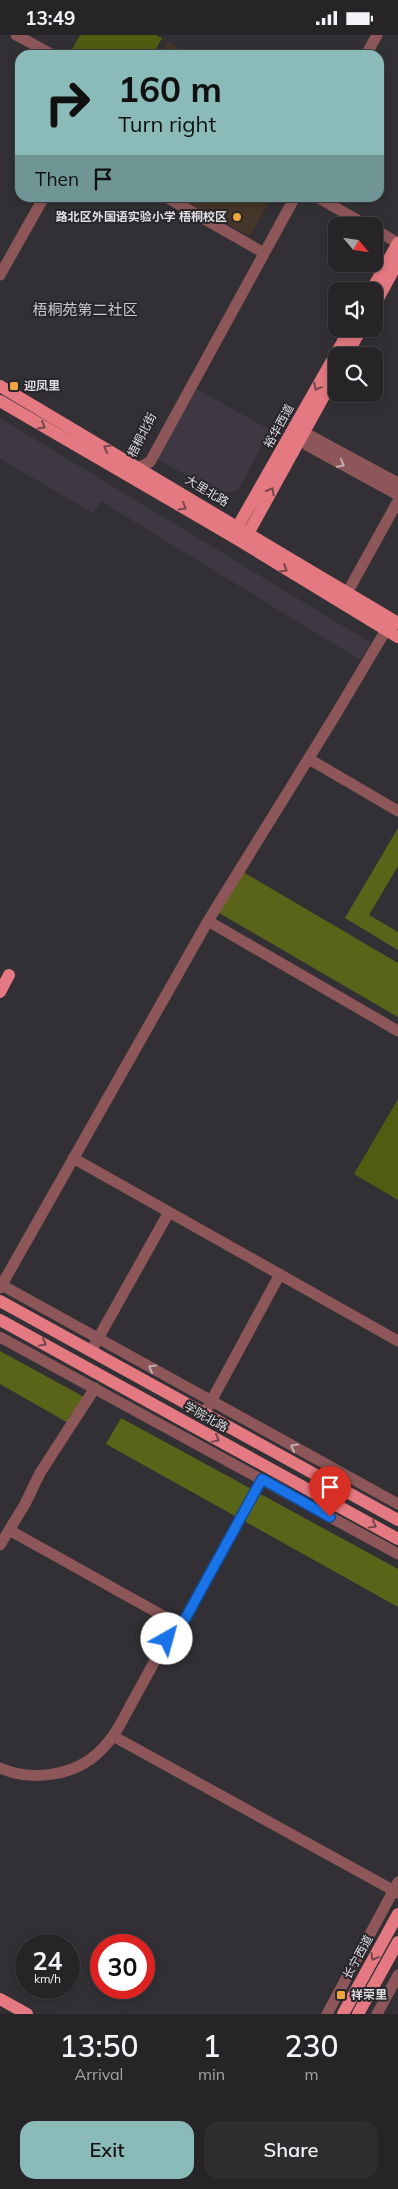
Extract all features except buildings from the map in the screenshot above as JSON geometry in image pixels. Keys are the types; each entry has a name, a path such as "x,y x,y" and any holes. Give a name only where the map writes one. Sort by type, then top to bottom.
{"main road":[{"path":"376,282 398,243"},
{"path":"383,290 398,262"},
{"name":"裕华西道","path":"240,535 346,337"},
{"name":"大里北路","path":"0,386 140,467 240,535 398,637"},
{"name":"裕华西道","path":"240,535 301,438 328,389"},
{"name":"大里北路","path":"0,401 398,623"},
{"path":"0,992 9,975"},
{"name":"学院北路","path":"0,1301 398,1520"},
{"name":"学院北路","path":"0,1320 398,1539"},
{"path":"196,1428 204,1413"},
{"name":"长宁西道","path":"343,2014 398,1914"},
{"path":"358,2014 398,1942"},
{"path":"0,1999 27,2014"}],"street":[{"path":"16,35 44,50"},
{"path":"369,50 377,35"},
{"path":"375,50 383,35"},
{"path":"1,272 41,202"},
{"path":"175,202 262,251"},
{"name":"梧桐北街","path":"262,251 286,202"},
{"name":"梧桐北街","path":"140,467 262,251 292,202"},
{"path":"326,202 352,217"},
{"path":"383,234 398,243"},
{"path":"301,438 312,436 398,483"},
{"path":"301,438 308,446 398,495"},
{"path":"347,593 398,501"},
{"path":"386,630 309,759 208,921 1,1285 398,1504"},
{"path":"309,759 398,811"},
{"path":"208,921 398,1031"},
{"path":"73,1158 398,1341"},
{"path":"91,1351 169,1212"},
{"path":"204,1413 280,1274"},
{"path":"0,1337 398,1554"},
{"path":"0,1545 40,1473 95,1389"},
{"path":"189,1440 196,1428"},
{"path":"0,1768 41,1776 62,1773 81,1765 99,1752 113,1736 176,1623 185,1619 262,1479"},
{"path":"8,1530 176,1623"},
{"path":"113,1736 397,1888 327,2014"},
{"path":"377,2014 398,1975"}],"shaded area":[{"path":"168,42 183,50 163,50"},
{"name":"路北区外国语实验小学 梧桐校区","path":"186,202 269,202 250,236"},
{"path":"194,387 270,430 238,490 221,494 155,458"},
{"path":"0,418 371,643 360,660 101,501 93,513 0,459"}],"green space":[{"path":"80,35 156,35 162,38 156,50 72,50"},
{"path":"398,828 398,866 369,915 398,932 398,950 345,918"},
{"path":"243,872 398,963 398,1017 219,913"},
{"path":"398,1099 398,1200 354,1174"},
{"path":"0,1351 84,1397 70,1424 0,1384"},
{"path":"121,1418 398,1569 398,1607 106,1444"}],"place":[{"name":"路北区外国语实验小学 梧桐校区","path":"237,217"},
{"name":"迎凤里","path":"14,386"},
{"name":"祥荣里","path":"341,1995"}],"district":[{"name":"梧桐苑第二社区","path":"85,310"}],"route":[{"path":"167,1639 176,1623 185,1619 262,1479 330,1517"}]}
